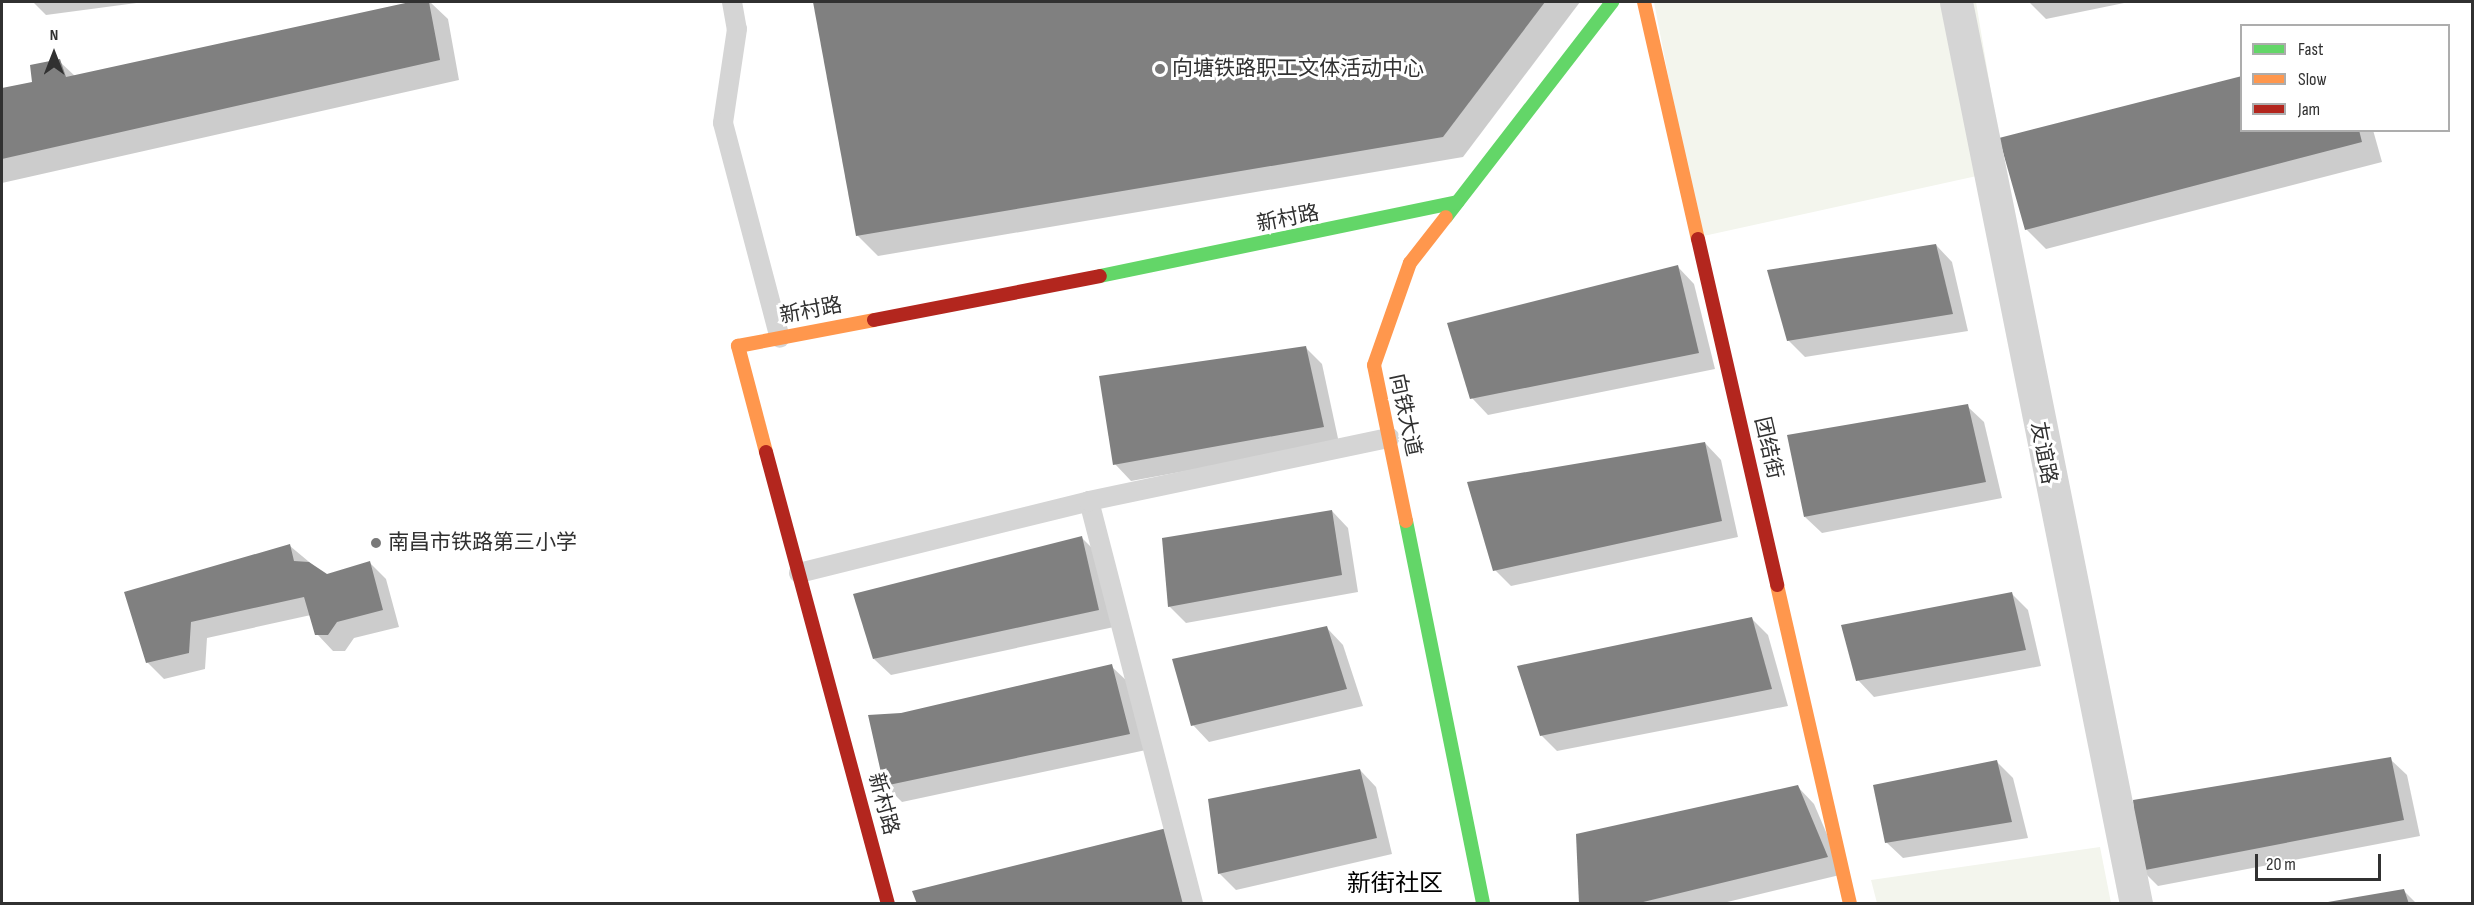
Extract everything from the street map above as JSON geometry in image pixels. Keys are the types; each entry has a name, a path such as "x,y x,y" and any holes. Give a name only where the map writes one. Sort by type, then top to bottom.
{"street":[{"name":"向铁大道","path":"1483,903 1374,366 1410,263 1612,2"},
{"name":"团结街","path":"1644,2 1850,903"},
{"name":"友谊路","path":"1956,2 2136,903"},
{"name":"新村路","path":"888,903 738,346 1457,202"}],"lane":[{"path":"732,2 737,29 723,123 780,338"},
{"path":"799,573 1089,501 1389,438"},
{"path":"1089,501 1193,903"}],"shaded area":[{"path":"1654,2 1976,2 2004,170 1699,237"},
{"path":"2100,847 2111,903 1877,903 1871,880"}],"building":[{"path":"410,2 429,2 440,60 2,159 2,88 32,82 30,65 60,59 66,77"},
{"name":"向塘铁路职工文体活动中心","path":"813,2 1545,2 1443,137 856,236"},
{"path":"2240,77 2240,132 2360,132 2362,142 2025,230 1999,138"},
{"path":"1936,244 1953,314 1787,341 1767,270"},
{"path":"1678,265 1699,353 1470,399 1447,323"},
{"path":"1306,346 1324,427 1113,465 1099,376"},
{"path":"1968,404 1986,482 1804,517 1787,435"},
{"path":"1705,442 1722,521 1493,571 1467,482"},
{"path":"1332,510 1342,575 1168,607 1162,538"},
{"path":"1082,536 1099,610 873,659 853,594"},
{"path":"290,544 294,561 309,562 327,574 370,561 383,610 337,622 328,635 315,635 304,597 191,622 189,653 146,663 124,592"},
{"path":"2012,592 2026,650 1856,681 1841,625"},
{"path":"1752,617 1772,689 1540,736 1517,666"},
{"path":"1327,626 1347,689 1191,726 1172,659"},
{"path":"1112,664 1130,734 884,786 868,715 901,713"},
{"path":"2391,757 2404,820 2140,871 2133,800"},
{"path":"1997,760 2012,822 1885,843 1873,785"},
{"path":"1360,769 1377,838 1218,874 1208,799"},
{"path":"1798,785 1828,857 1635,904 1579,904 1576,834"},
{"path":"1167,828 1185,904 917,904 912,891"},
{"path":"2404,889 2409,904 2328,904 2328,902"}],"traffic: fast":[{"path":"1446,217 1612,2"},
{"path":"1100,276 1457,202"},
{"path":"1406,521 1483,904"}],"traffic: slow":[{"path":"1644,2 1698,239"},
{"path":"1406,521 1374,365 1410,263 1446,217"},
{"path":"766,452 738,346 874,320"},
{"path":"1777,585 1850,904"}],"traffic: jam":[{"path":"1698,239 1777,585"},
{"path":"874,320 1100,276"},
{"path":"766,452 888,904"}],"place":[{"name":"向塘铁路职工文体活动中心","path":"1160,69"},
{"name":"南昌市铁路第三小学","path":"376,543"}],"district":[{"name":"新街社区","path":"1395,884"}]}
